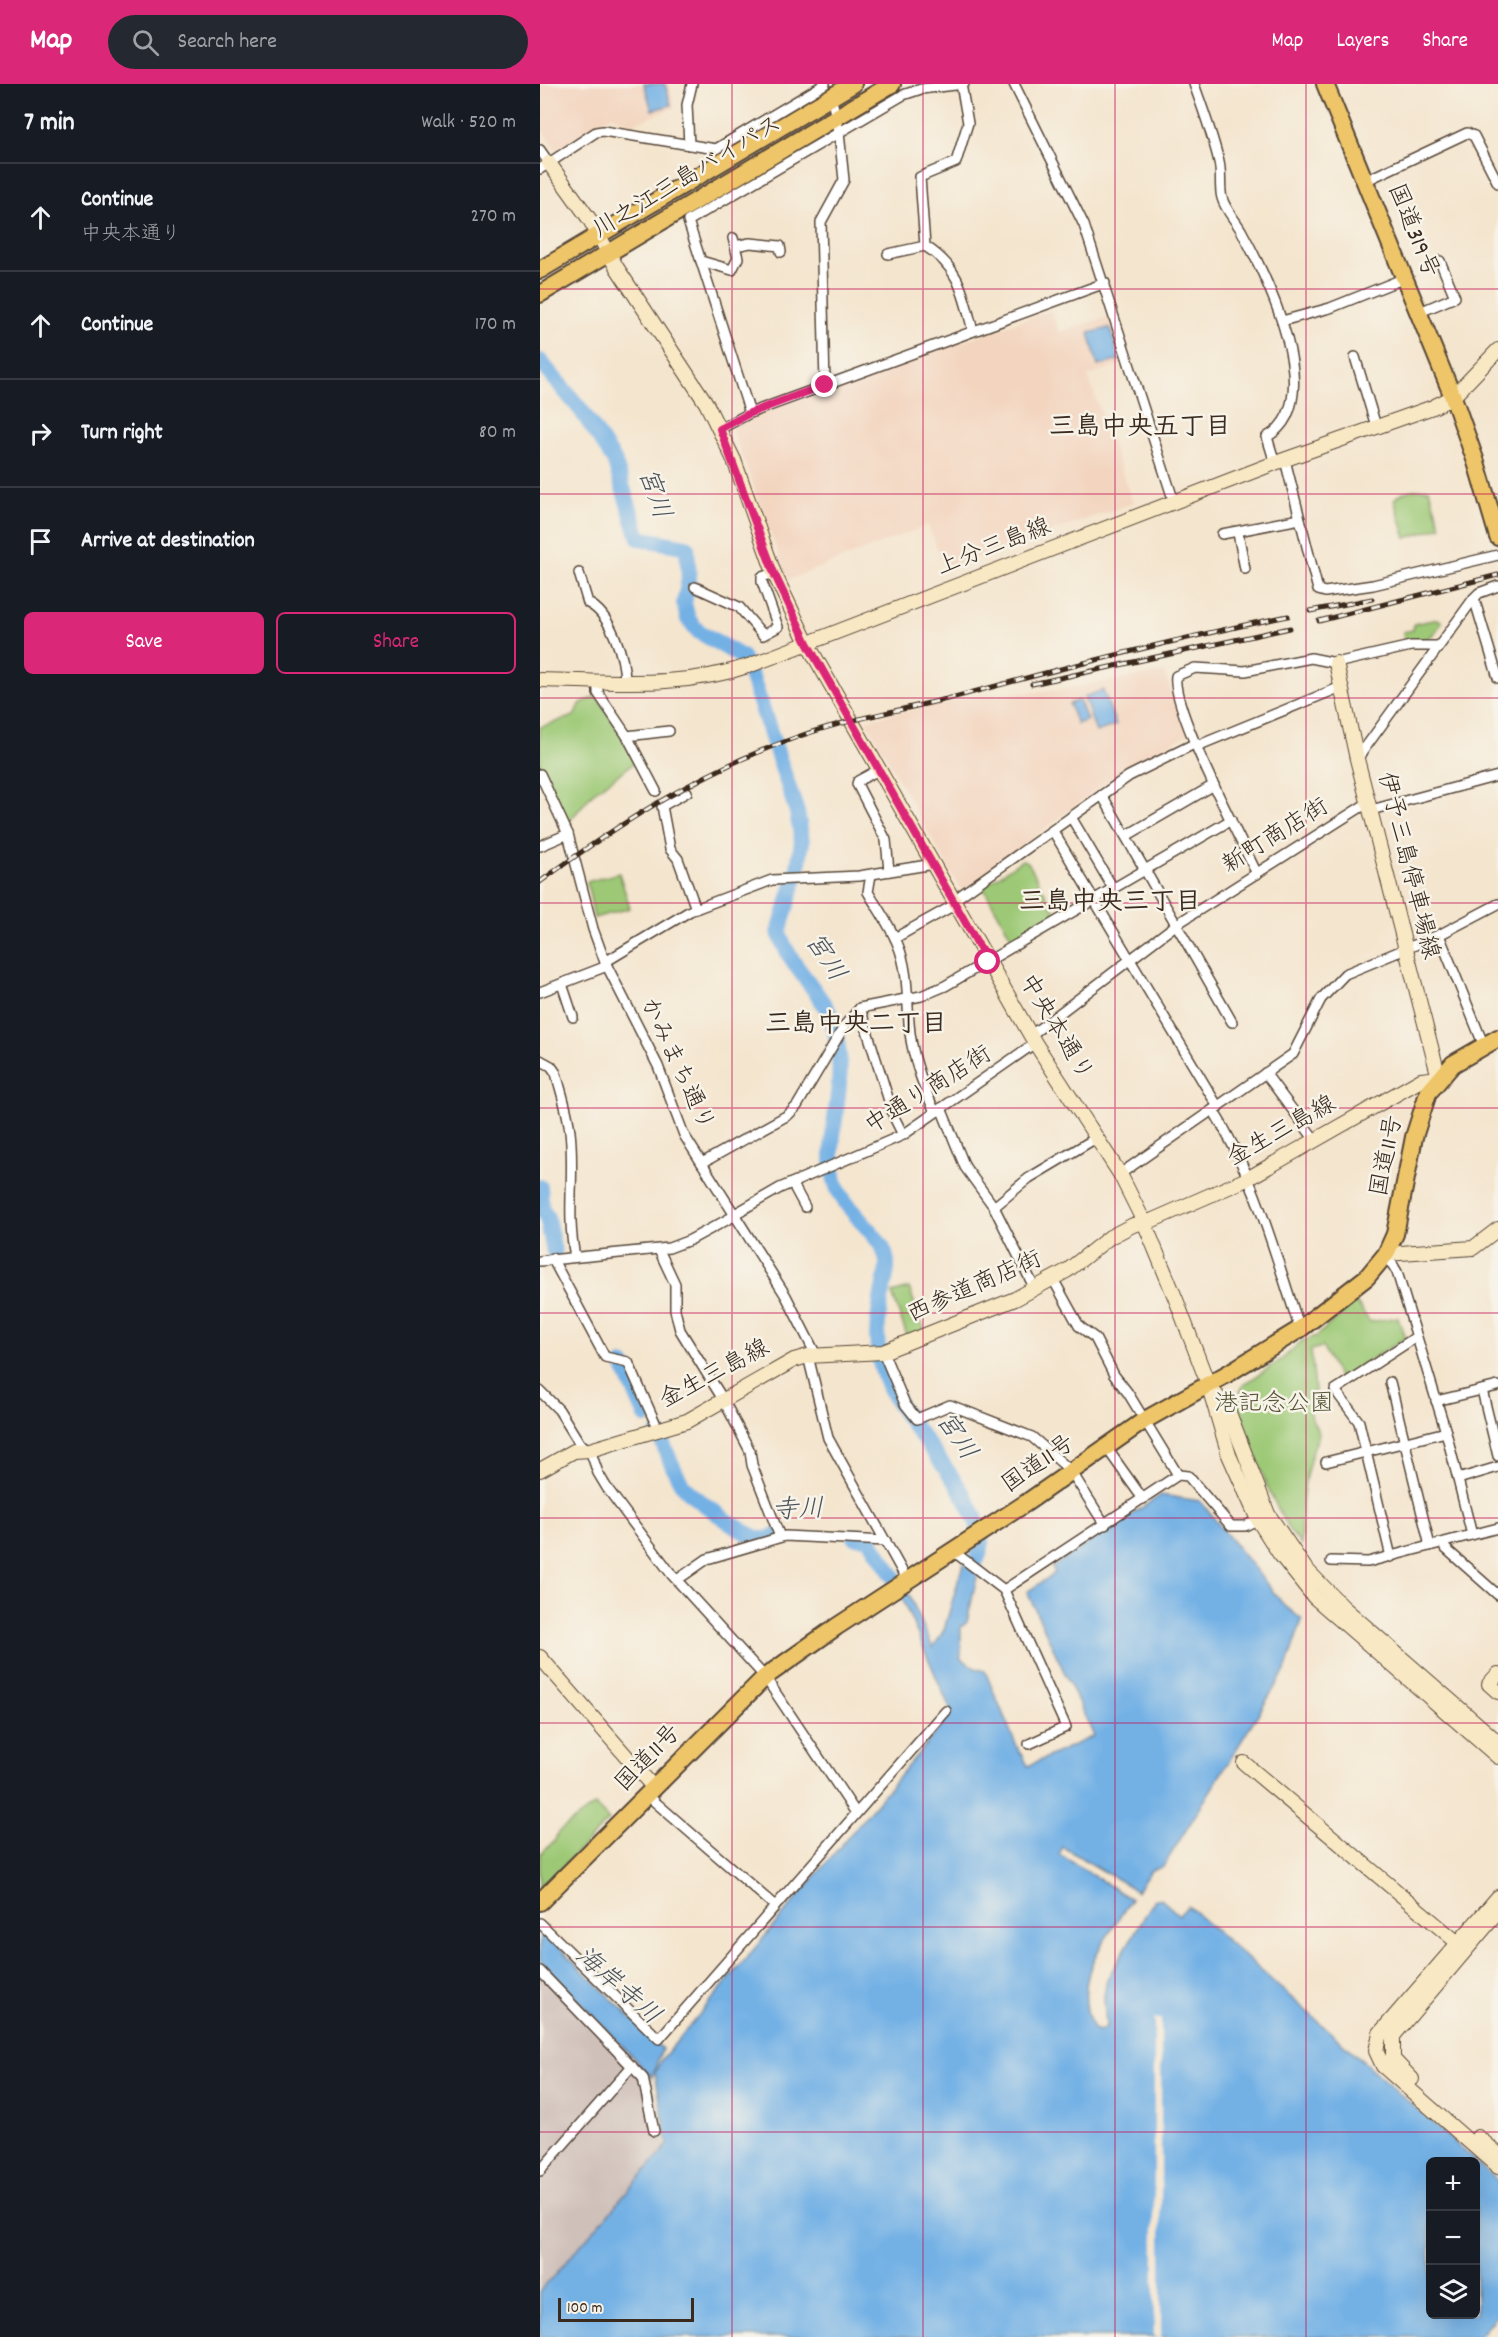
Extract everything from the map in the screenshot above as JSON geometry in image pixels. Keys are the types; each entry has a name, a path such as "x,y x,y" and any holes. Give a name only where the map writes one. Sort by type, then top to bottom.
{"highway":[{"name":"川之江三島バイパス","path":"540,270 599,236 828,89 853,84"},
{"name":"川之江三島バイパス","path":"540,294 837,125 892,84"},
{"name":"国道319号","path":"1325,84 1453,397 1476,462 1498,537"},
{"name":"国道11号","path":"540,1902 765,1677 907,1580 960,1550 1144,1420 1300,1329 1367,1277 1386,1254 1400,1219 1419,1118 1428,1093 1438,1078 1454,1064 1491,1042"}],"street":[{"path":"688,145 687,105 692,84"},
{"path":"750,413 688,221 837,125 921,89 962,84 968,123 956,162 920,177 925,246"},
{"path":"1014,84 1084,225 1105,283 1174,502"},
{"path":"1194,84 1219,164 1222,200 1241,230 1282,321 1290,348 1293,396 1285,422 1280,430 1267,437 1280,462 1300,519 1318,590 1325,592 1373,585 1498,555"},
{"path":"540,150 545,166 596,132 603,131 716,149 828,89 837,125 844,180 821,222 825,385"},
{"path":"1365,181 1467,133 1474,136 1498,183"},
{"name":"中央本通り","path":"545,166 599,236 608,254 706,403 720,429 774,573 807,643 1033,1039 1120,1174 1144,1222 1208,1384 1228,1410 1263,1517"},
{"path":"701,261 732,270 738,258 734,242 780,246 781,252"},
{"path":"888,254 925,246 945,260 955,273 973,331"},
{"path":"1420,312 1455,297 1440,261"},
{"path":"1282,321 1330,308 1405,278"},
{"path":"720,429 750,413 1105,283"},
{"path":"1453,397 1498,350"},
{"path":"1355,357 1376,426"},
{"name":"上分三島線","path":"540,680 679,682 737,670 1174,502 1433,407 1453,397"},
{"path":"1222,534 1238,533 1300,519"},
{"path":"1238,533 1245,569"},
{"path":"579,573 588,603 598,608 622,653 625,682"},
{"path":"695,587 739,607 763,635 778,627 762,582 762,577 774,573"},
{"path":"1357,759 1474,598 1479,593 1498,586"},
{"path":"1474,598 1498,678"},
{"path":"1257,874 1197,745 1176,689 1176,676 1195,668 1245,671 1311,658 1336,663 1411,646 1438,646"},
{"name":"伊予三島停車場線","path":"1336,663 1357,759 1438,1078"},
{"path":"598,681 598,693 627,736 656,790"},
{"path":"895,938 955,902 1129,776 1197,745 1341,687"},
{"path":"627,736 669,731"},
{"path":"880,769 858,781 857,784 886,840 889,872"},
{"name":"かみまち通り","path":"540,774 568,834 592,929 606,964 654,1058 684,1135 786,1296 812,1355 828,1438 907,1580"},
{"name":"新町商店街","path":"1033,1039 1177,924 1370,806 1498,776"},
{"path":"1126,836 1214,785"},
{"path":"687,792 662,806 670,849 678,860 696,909"},
{"path":"1102,795 1232,1022"},
{"path":"1071,817 1113,888"},
{"path":"702,1163 788,1115 797,1106 845,1025 860,1008 910,998 945,986 1232,820"},
{"path":"1053,831 1095,898 1215,1108 1260,1209 1300,1329"},
{"path":"540,846 568,834"},
{"path":"540,992 606,964 650,933 696,909 772,880 871,875 934,864"},
{"path":"871,875 868,892 895,938 901,954 910,998 909,1024 923,1086 938,1110 965,1167 994,1207 1035,1289"},
{"path":"1120,1174 1293,1054 1321,999 1342,976 1439,935 1498,904"},
{"path":"1439,935 1491,1042"},
{"path":"562,984 573,1017"},
{"path":"860,1008 894,1117 903,1135"},
{"name":"中通り商店街","path":"540,1261 552,1258 659,1250 690,1240 792,1183 839,1165 903,1135 1033,1039"},
{"path":"540,1060 551,1066 556,1073 570,1130 572,1190 570,1232 575,1256"},
{"path":"1265,1073 1314,1140"},
{"name":"金生三島線","path":"1144,1222 1247,1179 1421,1080 1438,1078"},
{"path":"994,1207 1029,1178 1096,1138"},
{"path":"792,1183 805,1207"},
{"name":"西参道商店街","path":"878,1353 1035,1289 1053,1280 1110,1238 1144,1222"},
{"path":"1472,1535 1446,1432 1397,1272 1386,1254 1473,1248 1498,1229"},
{"path":"659,1250 675,1284 675,1310 680,1330 724,1401 750,1451 752,1465 779,1533"},
{"path":"552,1258 605,1357 628,1362 658,1429"},
{"path":"1053,1280 1079,1326 1095,1338 1114,1375 1178,1475"},
{"path":"1391,1557 1359,1422 1335,1390 1416,1337"},
{"path":"878,1353 905,1404 917,1419 950,1405 1032,1437 1071,1472 1105,1525"},
{"name":"金生三島線","path":"540,1470 574,1450 590,1450 687,1421 781,1366 812,1355 878,1353"},
{"path":"1390,1382 1430,1546"},
{"path":"1436,1401 1498,1386"},
{"path":"1482,1390 1498,1456"},
{"path":"540,1391 559,1410 580,1444 590,1450 598,1473 607,1488 677,1580 765,1677 856,1813"},
{"path":"1326,1462 1446,1432"},
{"path":"1106,1447 1143,1499"},
{"path":"1458,1479 1498,1467"},
{"path":"1004,1590 1178,1475 1188,1476 1231,1526 1245,1526 1263,1517"},
{"path":"1263,1517 1323,1588 1498,1742"},
{"path":"1263,1517 1279,1552 1314,1596 1498,1757"},
{"path":"1331,1561 1368,1562 1498,1528"},
{"path":"677,1580 707,1559 779,1533 871,1542 886,1541"},
{"path":"1444,1543 1445,1548 1498,1595"},
{"path":"960,1550 1004,1590 1066,1726 1029,1744"},
{"path":"540,1657 651,1792 775,1906"},
{"path":"1498,1674 1490,1684 1498,1692"},
{"path":"540,1923 659,2039 946,1711"},
{"path":"1244,1763 1461,1946"},
{"path":"1498,1897 1398,2027 1393,2036 1391,2048 1393,2059 1400,2069 1498,2154"},
{"path":"1498,1912 1461,1946 1380,2033 1376,2051 1383,2066 1498,2166"},
{"path":"540,1971 643,2078 654,2131"},
{"path":"540,2171 632,2066"}],"shaded area":[{"path":"540,84 669,84 675,108 632,124 611,116 556,150 540,127"},
{"path":"1051,310 1059,332 1111,316 1125,363 1088,376 1133,503 945,569 928,525 788,580 730,423"},
{"path":"1164,672 1188,734 1125,769 963,890 959,887 865,720 981,695 1054,691"},
{"path":"540,1961 652,2077 666,2146 540,2292"}],"green space":[{"path":"1429,489 1441,527 1406,538 1394,500 1405,492"},
{"path":"1438,619 1442,622 1431,637 1404,641 1403,632 1413,630 1414,624"},
{"path":"597,696 637,761 594,792 567,824 540,767 540,727 574,716 581,703"},
{"path":"1022,860 1028,862 1058,917 1014,942 983,887"},
{"path":"619,873 630,908 594,918 587,882"},
{"path":"909,1288 925,1332 908,1339 892,1293"},
{"name":"港記念公園","path":"1355,1301 1370,1322 1398,1317 1405,1338 1340,1380 1322,1347 1311,1350 1315,1391 1309,1412 1319,1434 1309,1462 1304,1488 1301,1545 1289,1530 1268,1489 1237,1402 1243,1385 1281,1360 1302,1341 1317,1336"},
{"path":"595,1805 609,1820 540,1889 540,1854 555,1840 558,1832"}],"water":[{"path":"644,84 665,84 671,105 652,110"},
{"path":"1110,328 1119,360 1098,366 1089,333"},
{"path":"1103,690 1116,725 1096,732 1084,697"},
{"path":"1079,700 1087,720 1077,724 1069,704"},
{"path":"1161,1495 1200,1501 1283,1604 1302,1620 1285,1671 1163,1867 1151,1870 1137,1891 1063,1847 1059,1854 1131,1899 1101,1946 1088,1976 1085,1993 1093,2029 1099,2031 1106,2028 1104,1996 1107,1979 1155,1899 1161,1899 1179,1915 1188,1906 1471,2157 1426,2157 1426,2319 1480,2319 1480,2165 1498,2181 1498,2314 1478,2337 540,2337 540,2292 668,2145 655,2072 662,2059 952,1713 900,1594 907,1590 933,1648 944,1630 963,1564 977,1577 967,1622 961,1627 961,1658 975,1668 985,1671 1020,1754 1028,1766 1094,1736 1027,1592 1055,1573 1052,1567"},
{"path":"540,1928 662,2049 652,2077 540,1960"}],"pier":[{"path":"1154,2019 1161,2019 1161,2337 1154,2337"}],"waterway":[{"name":"宮川","path":"540,361 581,410 614,460 639,538 687,547 689,579 684,603 688,619 698,631 742,657 752,678 797,812 802,841 798,868 779,932 788,953 829,1013 836,1038 840,1065 833,1137 833,1171 842,1197 878,1240 887,1261 877,1334 881,1367 894,1397 969,1505 978,1526 981,1546 979,1556 971,1571"},
{"name":"寺川","path":"540,1187 542,1210 547,1217 554,1252"},
{"name":"寺川","path":"623,1365 646,1416"},
{"name":"寺川","path":"658,1433 675,1472 682,1484 695,1497 732,1524 755,1537 766,1539 779,1534"},
{"name":"寺川","path":"855,1537 869,1538 895,1579"}],"railway":[{"path":"1319,621 1498,575"},
{"path":"1310,611 1372,599"},
{"path":"540,882 632,818 664,799 731,764 800,736 1127,652 1288,616"},
{"path":"1032,684 1290,628"}],"district":[{"name":"三島中央五丁目","path":"1140,428"},
{"name":"三島中央三丁目","path":"1110,903"},
{"name":"三島中央二丁目","path":"856,1025"}],"route":[{"path":"825,385 750,413 720,429 734,460 774,573 807,643 988,962"}],"water label":[{"name":"海岸寺川","path":"617,1987"}]}
